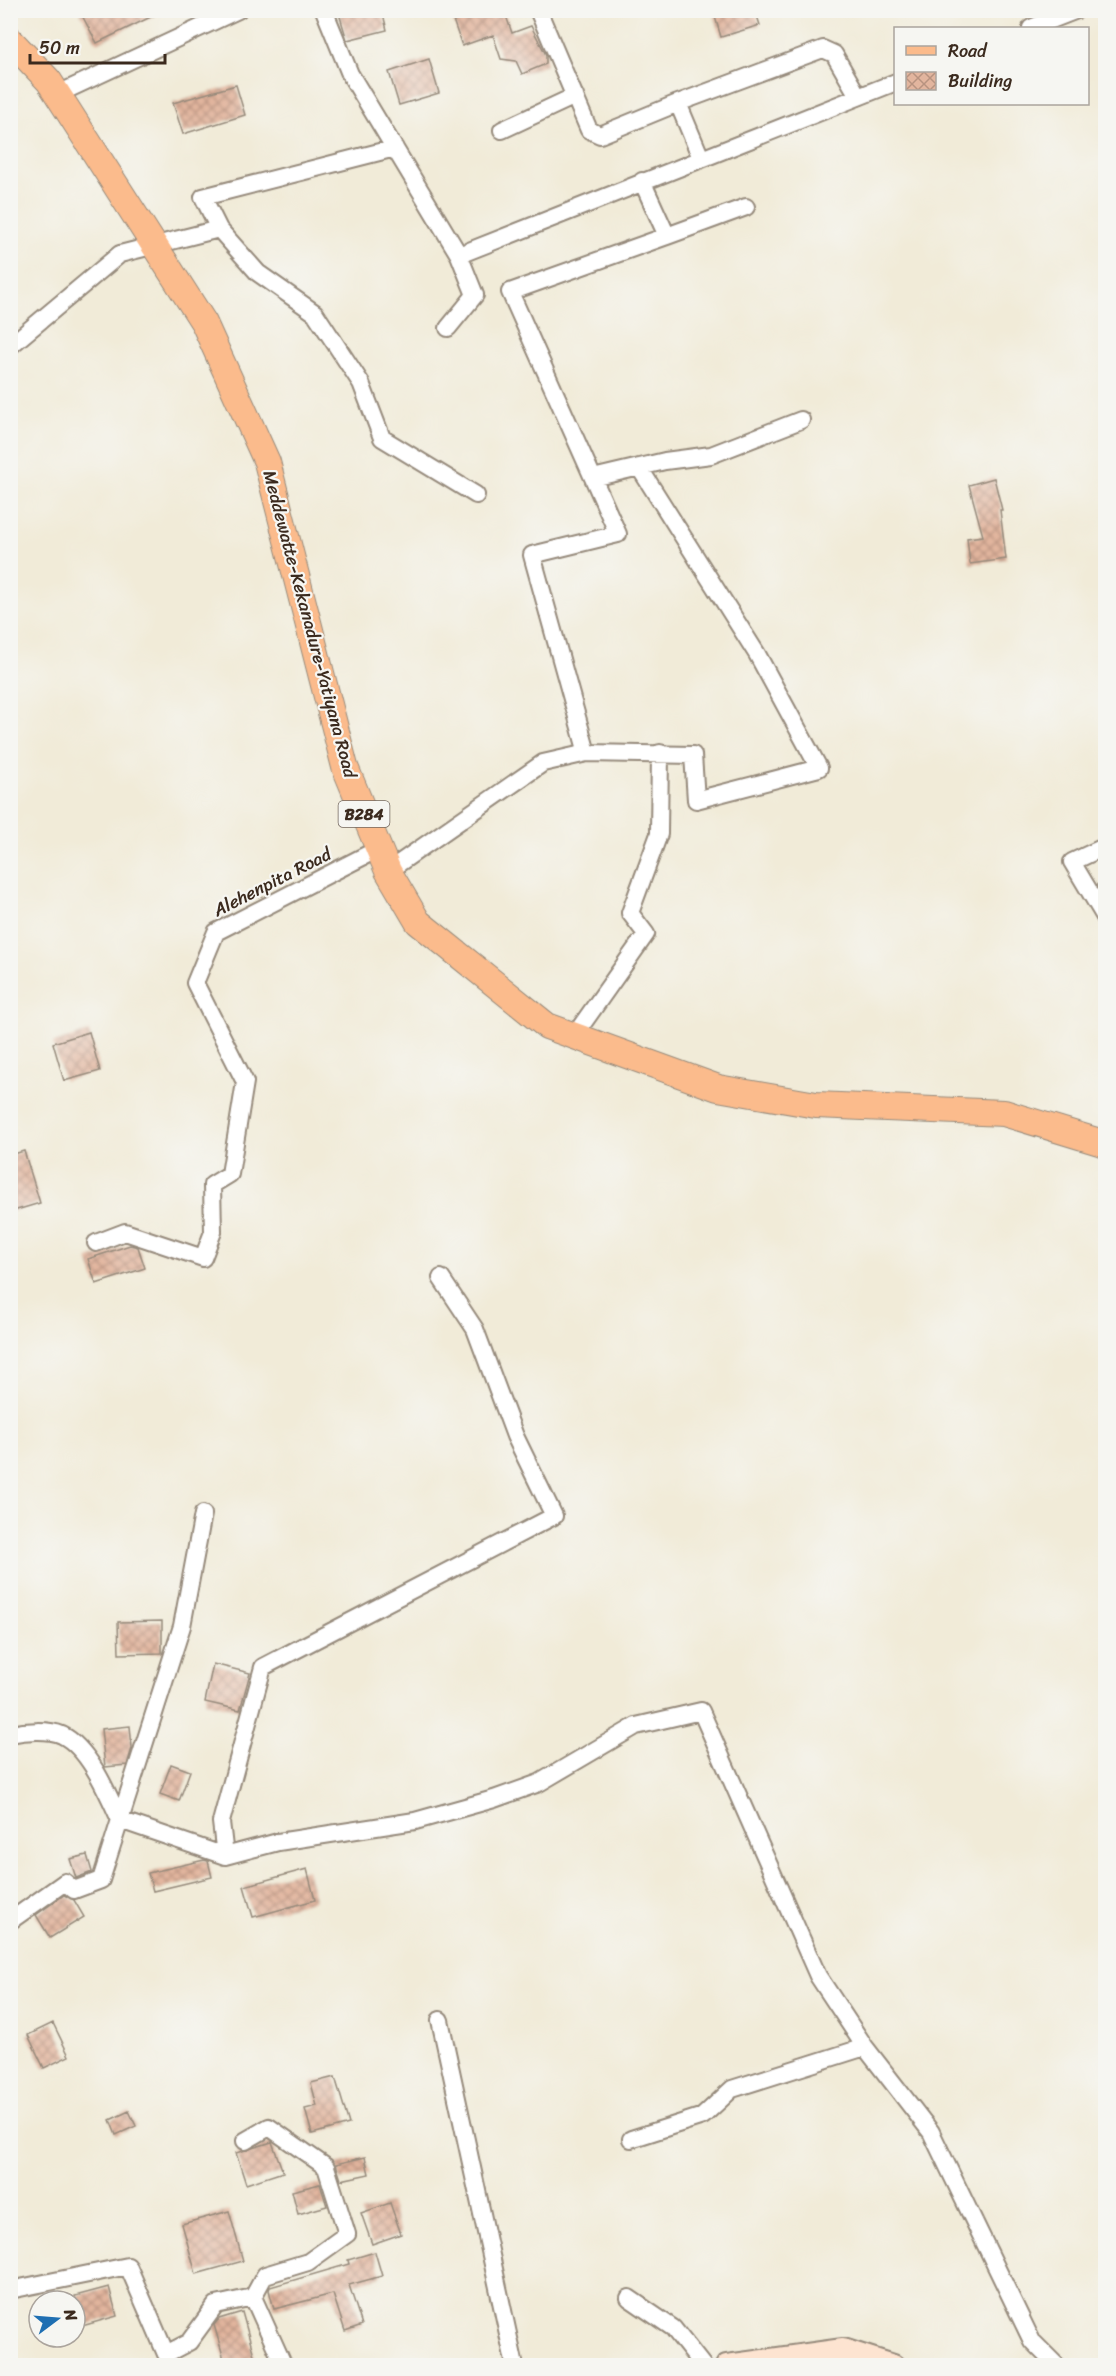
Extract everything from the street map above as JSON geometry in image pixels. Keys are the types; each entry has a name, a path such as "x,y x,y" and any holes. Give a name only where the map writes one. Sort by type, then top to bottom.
{"main road":[{"name":"Meddewatte-Kekanadure-Yatiyana Road","path":"10,40 49,81 58,94 204,323 267,462 345,767 383,860 418,922 547,1026 718,1088 816,1105 1005,1113 1106,1144"}],"street":[{"path":"58,94 238,10"},
{"path":"324,10 351,74 459,255 474,295 448,328"},
{"path":"538,10 588,130 600,135 823,49 834,54 858,96"},
{"path":"1034,27 1077,10"},
{"path":"459,255 894,83"},
{"path":"502,130 575,96"},
{"path":"678,103 700,159"},
{"path":"394,148 203,197 219,229 258,273 315,313 361,383 382,438 476,495"},
{"path":"642,182 667,236"},
{"path":"587,753 532,555 618,534 510,292 746,207"},
{"path":"10,346 120,254 219,229"},
{"path":"593,478 639,467 711,455 801,420"},
{"path":"383,860 543,763 587,753 693,755 696,800 819,768 757,654 639,467"},
{"path":"574,1036 646,934 630,913 659,834 660,753"},
{"path":"1106,846 1072,862 1106,919"},
{"name":"Alehenpita Road","path":"96,1242 125,1232 204,1258 213,1232 212,1185 230,1174 245,1082 195,983 216,932 383,860"},
{"path":"225,1856 221,1822 263,1667 554,1516 515,1436 475,1329 441,1278"},
{"path":"10,1921 65,1882 74,1890 101,1880 182,1626 203,1514"},
{"path":"10,1734 27,1731 62,1736 88,1759 120,1820 225,1856 278,1842 415,1821 495,1799 539,1783 636,1726 701,1711 818,1976 865,2047 931,2132 1032,2341 1058,2366"},
{"path":"440,2020 514,2366"},
{"path":"631,2139 703,2116 732,2089 865,2047"},
{"path":"10,2290 128,2266 166,2354 189,2342 216,2305 253,2297 265,2275 308,2262 348,2234 326,2167 269,2127 245,2141"},
{"path":"253,2297 284,2366"},
{"path":"628,2298 673,2328 703,2366"},
{"path":"727,2366 769,2363 843,2350 893,2366"}],"building":[{"path":"79,10 165,10 97,43"},
{"path":"338,10 382,10 387,30 347,40"},
{"path":"483,10 504,10 512,33 531,26 546,55 546,64 522,74 516,61 501,59 493,35 462,46 453,20"},
{"path":"713,10 755,10 760,25 721,37"},
{"path":"429,59 439,93 399,105 389,72"},
{"path":"236,85 245,115 183,134 173,103"},
{"path":"994,478 1002,510 1000,510 1006,559 970,564 967,538 983,536 969,485"},
{"path":"89,1032 100,1071 64,1081 53,1043"},
{"path":"24,1151 40,1203 10,1212 10,1155"},
{"path":"130,1245 138,1247 145,1268 96,1284 88,1259"},
{"path":"162,1621 162,1653 119,1654 118,1622"},
{"path":"213,1664 250,1673 240,1710 205,1702"},
{"path":"130,1726 132,1748 127,1765 105,1767 101,1729"},
{"path":"171,1764 190,1771 179,1801 160,1794"},
{"path":"87,1855 92,1872 76,1878 70,1859"},
{"path":"208,1861 212,1877 153,1891 148,1873"},
{"path":"307,1869 315,1900 253,1917 244,1886"},
{"path":"64,1895 74,1900 84,1917 50,1938 36,1915"},
{"path":"53,2023 69,2056 44,2068 28,2035"},
{"path":"335,2077 349,2124 312,2134 305,2109 317,2106 311,2083"},
{"path":"129,2111 136,2126 116,2135 110,2120"},
{"path":"272,2142 283,2172 246,2184 236,2153"},
{"path":"365,2157 369,2174 341,2180 336,2164"},
{"path":"320,2184 327,2206 298,2214 292,2191"},
{"path":"390,2203 401,2234 372,2244 361,2213"},
{"path":"229,2211 243,2261 196,2274 182,2224"},
{"path":"375,2252 382,2276 349,2285 362,2325 345,2331 333,2294 274,2309 270,2287 349,2264 348,2260"},
{"path":"109,2287 117,2316 87,2325 87,2293"},
{"path":"242,2312 257,2366 226,2366 214,2325 219,2319"}]}
